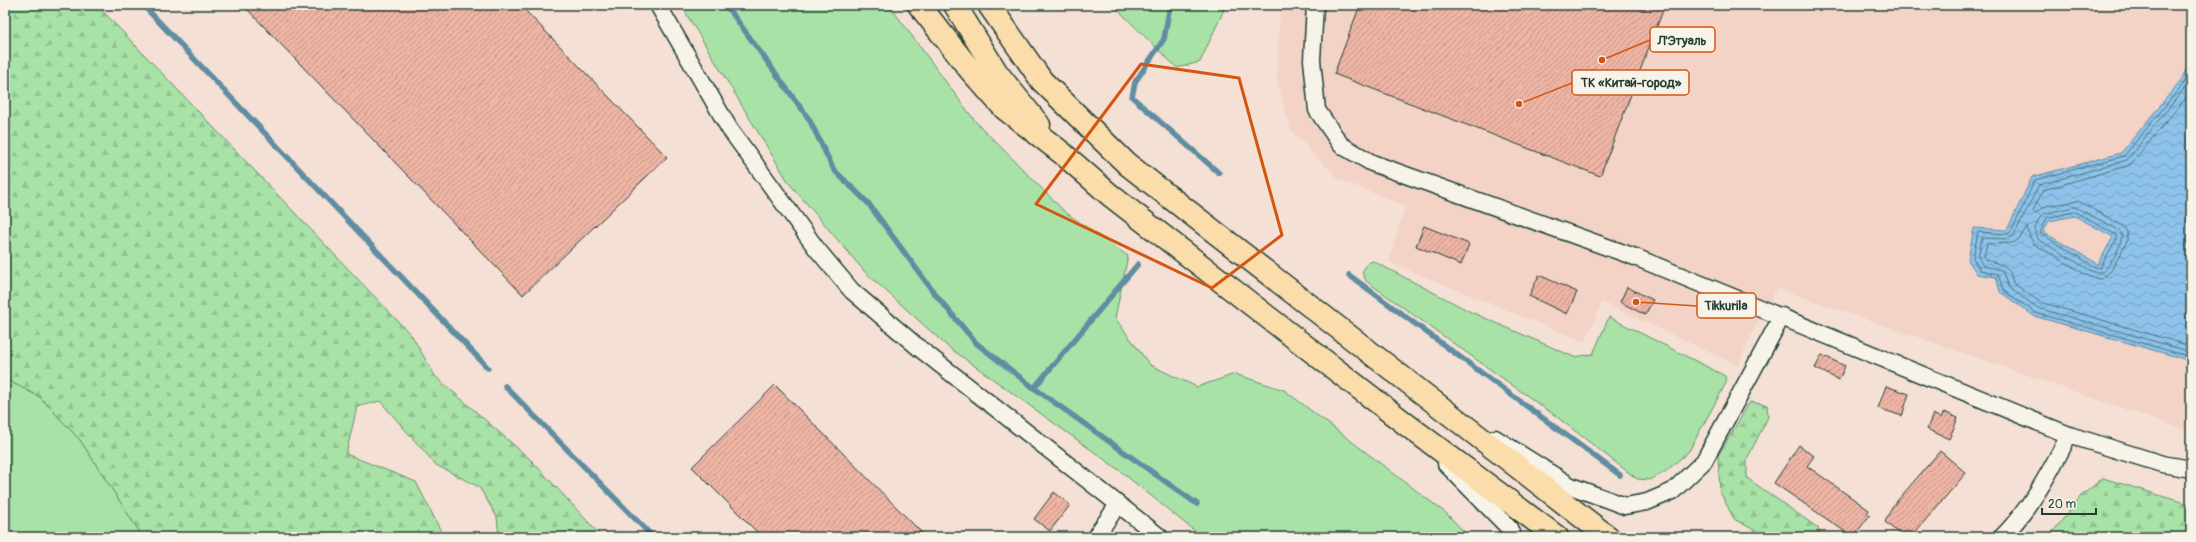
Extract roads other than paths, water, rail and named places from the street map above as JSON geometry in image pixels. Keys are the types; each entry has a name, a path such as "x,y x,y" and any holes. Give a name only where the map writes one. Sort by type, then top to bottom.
{"main road":[{"path":"919,5 971,71 1004,108 1062,153 1116,200 1411,428 1557,537"},
{"path":"955,5 997,73 1062,153"},
{"path":"989,5 1042,81 1127,164 1608,537"}],"street":[{"path":"658,5 729,128 816,248 852,291 919,348 1160,537"},
{"path":"1315,5 1312,60 1317,110 1341,145 1372,163 1635,257 2069,435 2162,464 2191,469"},
{"path":"1424,394 1571,486 1625,506 1648,502 1673,491 1704,461 1782,316"},
{"path":"1411,428 1509,528 1512,537"},
{"path":"2002,537 2017,522 2039,491 2069,435"},
{"path":"1095,537 1118,505"}],"water":[{"path":"2191,60 2191,361 2034,316 2000,292 1996,277 1977,274 1968,260 1974,228 2007,230 2032,177 2121,153 2181,80","holes":["2075,216 2113,237 2098,264 2043,232 2049,221"]}],"waterway":[{"path":"143,5 488,368"},
{"path":"726,5 809,119 834,170 868,203 935,294 976,343 1034,388 1197,504"},
{"path":"1170,5 1164,39 1135,82 1132,97 1219,173"},
{"path":"1034,388 1138,264"},
{"path":"1349,275 1620,475"},
{"path":"505,386 653,537"}],"place":[{"name":"Л'Этуаль","path":"1602,60"},
{"name":"ТК «Китай-город»","path":"1519,104"},
{"name":"Tikkurila","path":"1636,302"}]}
